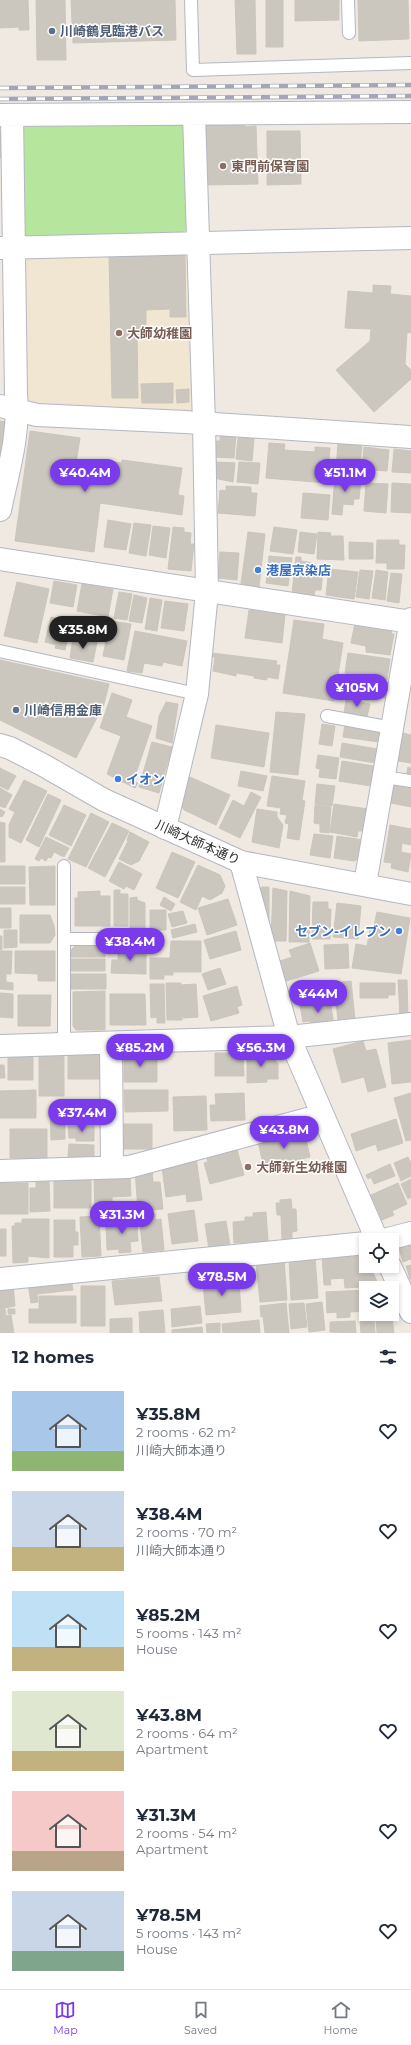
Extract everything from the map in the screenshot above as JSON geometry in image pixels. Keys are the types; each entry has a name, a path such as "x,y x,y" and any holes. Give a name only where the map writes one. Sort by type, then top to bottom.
{"street":[{"path":"0,510 16,429 9,409 16,394 7,248 6,115 411,112"},
{"path":"165,828 197,694 206,592 204,423 194,114"},
{"path":"7,248 411,238"},
{"path":"9,409 53,416 204,423 411,438"},
{"path":"0,559 206,592 261,598 411,621 365,884"},
{"name":"川崎大師本通り","path":"0,745 10,748 104,800 241,862 365,884 411,894"},
{"path":"241,862 288,1037 374,1233"},
{"path":"0,1046 288,1037 411,1024"},
{"path":"111,1043 112,1167"},
{"path":"0,1171 129,1167 322,1115"},
{"path":"399,1236 411,1233"},
{"path":"0,1279 359,1244"},
{"path":"393,1273 411,1312"}],"lane":[{"path":"191,0 193,70 411,63"},
{"path":"348,0 349,33"},
{"path":"0,651 197,694"},
{"path":"327,716 392,728"},
{"path":"384,777 411,781"},
{"path":"64,866 64,1044"},
{"path":"64,940 149,939"}],"shaded area":[{"path":"182,250 189,257 194,407 187,414 27,402 23,253"}],"green space":[{"path":"25,120 176,121 184,126 187,229 180,236 28,239 20,234 18,127"}],"building":[{"path":"0,0 28,0 29,30 19,30 19,27 0,28"},
{"path":"36,0 65,0 66,60 37,60"},
{"path":"71,0 175,0 176,40 73,43"},
{"path":"235,0 255,0 256,54 237,54"},
{"path":"266,0 283,0 283,47 266,47"},
{"path":"295,0 339,0 339,20 295,21"},
{"path":"358,0 408,0 409,39 359,41"},
{"path":"245,124 245,127 256,126 258,184 205,185 204,125"},
{"path":"267,131 300,131 301,184 267,185"},
{"path":"1,132 1,158 0,158"},
{"path":"181,252 185,256 186,317 170,317 170,309 146,310 146,337 137,337 138,398 112,398 109,254"},
{"path":"373,285 391,286 390,294 411,296 411,333 407,332 405,364 411,370 411,379 374,412 336,370 370,341 371,329 345,328 348,291 373,293"},
{"path":"173,383 173,403 142,403 141,384"},
{"path":"189,389 189,402 177,403 176,390"},
{"path":"0,421 6,422 0,453"},
{"path":"30,431 80,438 74,476 97,479 99,460 121,463 122,460 182,468 178,495 184,496 182,515 100,503 94,552 15,541"},
{"path":"220,434 236,435 234,458 213,457 214,441 220,441"},
{"path":"238,438 254,439 252,461 236,459"},
{"path":"269,443 285,444 284,450 315,452 315,447 330,448 327,483 266,478"},
{"path":"338,443 362,446 359,472 336,469"},
{"path":"364,447 389,450 387,471 362,469"},
{"path":"394,449 411,451 411,473 392,472"},
{"path":"215,462 235,463 233,482 214,478"},
{"path":"239,462 260,463 258,484 237,482"},
{"path":"335,476 361,479 359,499 354,499 353,505 343,504 342,515 332,514"},
{"path":"366,483 388,484 386,513 364,511"},
{"path":"392,483 411,484 411,513 391,512"},
{"path":"226,486 251,487 251,493 257,493 255,516 218,513 220,490 226,491"},
{"path":"303,493 330,495 328,520 301,518"},
{"path":"108,520 131,524 126,550 104,547"},
{"path":"134,523 151,525 146,556 129,553"},
{"path":"153,526 170,528 166,558 149,555"},
{"path":"173,527 184,528 184,532 191,533 190,544 194,544 191,571 168,569"},
{"path":"274,527 297,530 293,554 270,551"},
{"path":"248,532 265,534 259,587 241,584"},
{"path":"300,532 317,534 314,554 298,552"},
{"path":"318,532 331,533 330,536 343,536 344,560 317,559"},
{"path":"377,540 399,540 399,545 405,545 404,569 387,569 387,563 376,563"},
{"path":"349,542 373,543 373,559 349,559"},
{"path":"220,552 239,553 237,580 218,578"},
{"path":"269,556 292,558 288,586 266,583"},
{"path":"296,557 301,557 301,561 313,563 312,570 323,571 321,590 315,590 314,595 292,593"},
{"path":"329,569 358,572 354,599 326,595"},
{"path":"360,570 373,571 369,599 356,597"},
{"path":"376,570 388,572 385,600 372,598"},
{"path":"391,573 402,574 399,603 387,601"},
{"path":"54,581 77,585 73,607 50,603"},
{"path":"17,582 49,589 37,643 4,636"},
{"path":"82,584 113,589 108,617 77,611"},
{"path":"119,592 132,594 127,620 114,618"},
{"path":"134,595 147,598 142,623 129,621"},
{"path":"150,598 162,600 157,631 145,629"},
{"path":"165,601 188,604 184,631 161,628"},
{"path":"249,610 285,615 282,643 245,638"},
{"path":"51,617 71,621 65,650 55,648 56,645 45,642"},
{"path":"77,619 105,624 102,639 74,634"},
{"path":"294,620 324,624 322,639 343,643 334,701 283,693"},
{"path":"110,621 131,624 124,660 103,656"},
{"path":"355,623 388,628 388,630 392,630 391,634 394,634 390,655 366,652 366,646 351,643"},
{"path":"135,631 187,641 182,666 163,662 162,666 144,663 142,673 127,671"},
{"path":"73,638 97,642 93,662 70,658"},
{"path":"212,653 277,661 276,665 280,665 278,679 267,677 267,680 236,673 236,676 213,671 215,657 212,657"},
{"path":"348,653 390,659 387,680 345,673"},
{"path":"0,660 109,684 104,704 76,758 0,720"},
{"path":"351,677 388,683 385,698 363,694 363,699 348,696"},
{"path":"112,693 132,700 126,717 152,726 133,782 138,783 135,788 107,774 121,736 100,728"},
{"path":"346,700 370,704 367,717 344,713"},
{"path":"166,702 178,704 172,743 156,738 159,716"},
{"path":"276,712 305,714 298,775 270,772"},
{"path":"322,724 335,726 332,746 319,744"},
{"path":"345,724 381,730 379,742 343,737"},
{"path":"216,725 269,733 264,767 211,758"},
{"path":"403,733 411,735 411,763 398,761"},
{"path":"152,742 172,747 159,793 139,787"},
{"path":"342,743 377,749 375,763 340,757"},
{"path":"318,755 339,758 336,779 319,777 320,769 316,768"},
{"path":"342,761 374,766 371,786 339,781"},
{"path":"408,767 411,768 411,778 406,777"},
{"path":"0,768 16,776 8,790 0,786"},
{"path":"241,771 267,776 263,791 238,786"},
{"path":"272,776 305,781 302,800 305,801 299,840 287,838 289,824 285,823 287,815 280,814 281,808 267,806"},
{"path":"190,777 230,795 216,825 184,810 179,800"},
{"path":"24,780 47,791 21,843 9,837 9,825 15,812 9,809"},
{"path":"317,784 335,786 332,806 315,804"},
{"path":"394,784 411,787 411,807 391,803"},
{"path":"0,788 12,795 5,808 0,806"},
{"path":"251,792 261,797 240,838 219,828 233,800 244,806"},
{"path":"48,794 61,800 39,847 26,840"},
{"path":"334,804 368,809 364,831 358,831 357,837 330,832"},
{"path":"64,805 86,815 71,846 49,835"},
{"path":"315,805 331,807 329,833 320,832 320,824 314,823"},
{"path":"0,809 5,812 2,817 0,816"},
{"path":"257,809 277,812 277,817 283,825 279,848 252,842"},
{"path":"91,813 109,822 86,867 68,859"},
{"path":"0,822 5,823 5,862 0,862"},
{"path":"112,823 129,831 105,877 88,868"},
{"path":"390,825 411,829 411,845 402,843 401,852 411,854 408,872 391,868 392,863 384,862"},
{"path":"130,832 149,842 139,861 131,865 119,859 128,841"},
{"path":"314,834 333,836 330,858 310,855"},
{"path":"337,836 363,840 360,858 354,861 334,858"},
{"path":"46,837 69,848 64,857 54,852 51,858 48,857 46,861 41,858 39,861 35,859"},
{"path":"172,852 195,862 178,898 156,888"},
{"path":"119,862 142,874 134,890 126,886 124,889 109,881"},
{"path":"198,865 220,875 225,886 222,893 210,900 202,896 196,910 180,902"},
{"path":"0,866 25,866 25,884 0,884"},
{"path":"55,866 55,905 30,905 29,867"},
{"path":"0,887 25,887 25,904 0,904"},
{"path":"262,887 269,887 269,926 256,892"},
{"path":"273,888 287,891 286,941 271,941"},
{"path":"114,890 120,890 120,894 128,894 128,926 114,926"},
{"path":"100,891 100,896 110,896 110,926 75,926 75,898 78,898 78,892"},
{"path":"290,891 310,896 309,942 289,942"},
{"path":"137,897 137,900 145,903 145,929 130,929 130,898"},
{"path":"164,897 175,904 171,911 160,905"},
{"path":"228,899 237,925 207,935 198,908"},
{"path":"313,902 328,902 328,909 331,909 330,939 312,939"},
{"path":"337,903 361,906 358,939 333,937"},
{"path":"0,908 11,908 11,928 0,928"},
{"path":"150,910 166,910 166,930 150,930"},
{"path":"183,911 187,923 172,927 168,914"},
{"path":"377,912 410,918 401,974 352,968 356,944 367,946 370,930 373,930"},
{"path":"20,915 50,915 54,926 55,935 50,943 20,943"},
{"path":"195,924 197,932 173,938 171,930"},
{"path":"4,930 17,930 17,947 4,948"},
{"path":"236,931 241,950 210,959 204,940"},
{"path":"0,936 2,936 2,950 0,950"},
{"path":"171,941 201,941 201,972 173,972 173,975 164,975 164,979 150,979 150,958 170,958"},
{"path":"310,943 319,971 283,982 277,962 292,957 289,950"},
{"path":"348,944 349,968 325,969 324,945"},
{"path":"75,946 104,946 105,957 71,957 71,950"},
{"path":"118,949 146,949 146,974 111,973 112,960 118,960"},
{"path":"0,951 12,951 11,974 6,974 6,982 13,983 13,990 0,989"},
{"path":"15,951 55,951 55,981 38,981 38,974 15,973"},
{"path":"71,959 105,959 105,971 71,971"},
{"path":"220,968 226,984 208,990 202,974"},
{"path":"71,974 106,974 106,989 71,989"},
{"path":"398,980 407,980 408,1015 400,1016"},
{"path":"351,981 355,1019 338,1021 334,983"},
{"path":"166,983 181,983 182,1020 167,1020"},
{"path":"360,983 395,983 395,995 388,995 388,998 360,998"},
{"path":"150,984 164,984 165,1023 157,1023 157,1017 151,1018"},
{"path":"196,984 198,1017 183,1018 181,985"},
{"path":"237,986 242,1005 237,1007 239,1013 211,1021 203,996"},
{"path":"105,991 105,1030 76,1030 73,1026 73,992"},
{"path":"0,993 13,994 13,1018 0,1017"},
{"path":"110,994 145,994 146,1025 110,1025"},
{"path":"18,995 51,995 50,1026 18,1026"},
{"path":"330,1001 334,1025 311,1028 310,1021 303,1022 300,1005"},
{"path":"411,1040 411,1082 392,1084 388,1043"},
{"path":"363,1041 366,1051 376,1049 386,1087 368,1092 364,1077 342,1083 333,1049"},
{"path":"124,1053 157,1053 157,1082 124,1082"},
{"path":"215,1053 243,1053 244,1076 215,1076"},
{"path":"247,1053 271,1053 271,1059 276,1059 276,1063 278,1063 278,1079 267,1079 267,1082 247,1083"},
{"path":"16,1055 33,1055 33,1080 8,1080 8,1057 16,1057"},
{"path":"39,1055 64,1055 64,1096 39,1096"},
{"path":"68,1055 100,1055 100,1079 68,1079"},
{"path":"0,1065 4,1065 5,1078 0,1078"},
{"path":"36,1090 36,1118 0,1118 0,1091"},
{"path":"124,1090 168,1090 168,1111 125,1112"},
{"path":"244,1093 245,1120 211,1121 210,1105 216,1105 215,1094"},
{"path":"411,1093 411,1140 406,1141 394,1098"},
{"path":"206,1096 207,1130 174,1131 173,1097"},
{"path":"50,1109 65,1109 65,1139 51,1140"},
{"path":"67,1109 93,1109 93,1123 76,1123 76,1120 68,1121"},
{"path":"396,1119 403,1143 378,1151 376,1144 356,1151 351,1134"},
{"path":"118,1124 152,1124 152,1149 118,1149"},
{"path":"68,1126 94,1126 94,1141 76,1141 76,1138 69,1138"},
{"path":"10,1129 47,1129 47,1159 10,1158"},
{"path":"304,1131 310,1157 264,1168 258,1142"},
{"path":"69,1144 94,1145 94,1158 68,1158"},
{"path":"236,1146 244,1175 210,1184 204,1163 208,1162 206,1154"},
{"path":"196,1157 202,1200 187,1202 186,1194 166,1197 162,1167 179,1165 179,1160"},
{"path":"408,1157 411,1163 411,1176 401,1181 394,1163"},
{"path":"390,1164 395,1176 374,1184 371,1177 368,1179 366,1175"},
{"path":"152,1168 153,1182 160,1182 163,1209 138,1211 135,1170"},
{"path":"130,1174 131,1196 112,1197 112,1210 95,1210 94,1179 109,1179 109,1175"},
{"path":"411,1179 411,1197 408,1199 401,1184"},
{"path":"54,1180 91,1180 91,1208 54,1208"},
{"path":"36,1181 49,1181 50,1211 30,1212 30,1188 36,1188"},
{"path":"0,1183 28,1183 28,1214 0,1214"},
{"path":"398,1183 407,1204 392,1211 394,1215 382,1220 371,1195"},
{"path":"291,1199 292,1209 296,1209 297,1231 292,1232 292,1239 282,1239 281,1215 277,1215 276,1203 280,1203 280,1200"},
{"path":"194,1210 198,1241 172,1244 168,1214"},
{"path":"266,1212 268,1241 234,1243 233,1222 245,1221 245,1217 253,1217 253,1213"},
{"path":"155,1214 155,1220 161,1219 164,1250 143,1252 139,1216"},
{"path":"99,1216 101,1256 82,1257 80,1217"},
{"path":"120,1216 132,1216 133,1223 137,1223 138,1241 130,1242 131,1252 119,1253 119,1249 107,1250 106,1225 121,1224"},
{"path":"22,1219 49,1219 49,1258 28,1256 28,1262 13,1263 12,1226 15,1226 15,1223 22,1223"},
{"path":"54,1220 75,1220 75,1232 78,1232 78,1245 73,1245 73,1257 54,1257"},
{"path":"226,1221 230,1245 209,1249 205,1224"},
{"path":"0,1229 6,1229 6,1256 0,1256"},
{"path":"411,1243 411,1259 403,1262 399,1245"},
{"path":"359,1253 359,1273 373,1273 377,1281 359,1281 359,1287 345,1288 344,1278 330,1279 331,1285 324,1285 322,1255"},
{"path":"315,1256 318,1298 291,1300 289,1258"},
{"path":"284,1259 287,1300 260,1302 256,1262"},
{"path":"411,1265 411,1279 410,1279 406,1266"},
{"path":"196,1266 198,1283 190,1284 187,1268"},
{"path":"159,1277 162,1301 115,1305 112,1281"},
{"path":"71,1278 73,1290 37,1294 38,1302 31,1303 28,1283"},
{"path":"239,1280 241,1312 206,1315 203,1283"},
{"path":"13,1285 15,1306 0,1309 0,1287"},
{"path":"81,1286 105,1286 105,1326 81,1326"},
{"path":"359,1290 359,1311 350,1312 350,1317 337,1318 337,1312 327,1313 326,1292"},
{"path":"39,1296 76,1296 76,1323 29,1323 29,1309 39,1309"},
{"path":"322,1302 325,1330 309,1332 306,1304"},
{"path":"286,1303 289,1333 265,1333 260,1306"},
{"path":"304,1303 307,1327 291,1329 289,1304"},
{"path":"200,1306 202,1323 172,1327 171,1309"},
{"path":"5,1309 6,1316 11,1315 14,1333 0,1333 0,1310"},
{"path":"8,1309 15,1309 15,1314 8,1314"},
{"path":"163,1310 165,1333 140,1333 139,1312"},
{"path":"132,1318 132,1333 110,1333 110,1319"},
{"path":"259,1320 260,1333 223,1333 222,1324"},
{"path":"355,1321 356,1333 330,1332 330,1322"},
{"path":"360,1321 374,1321 375,1333 361,1333"},
{"path":"376,1321 392,1321 394,1333 377,1333"},
{"path":"220,1323 220,1333 207,1333 206,1324"},
{"path":"202,1327 203,1333 172,1333 172,1330"}],"railway":[{"path":"0,88 411,85"},
{"path":"0,99 411,96"}],"place":[{"name":"川崎鶴見臨港バス","path":"52,31"},
{"name":"東門前保育園","path":"223,166"},
{"name":"大師幼稚園","path":"119,333"},
{"name":"港屋京染店","path":"258,570"},
{"name":"川崎信用金庫","path":"16,710"},
{"name":"イオン","path":"118,779"},
{"name":"セブン-イレブン","path":"399,931"},
{"name":"大師新生幼稚園","path":"248,1167"}]}
